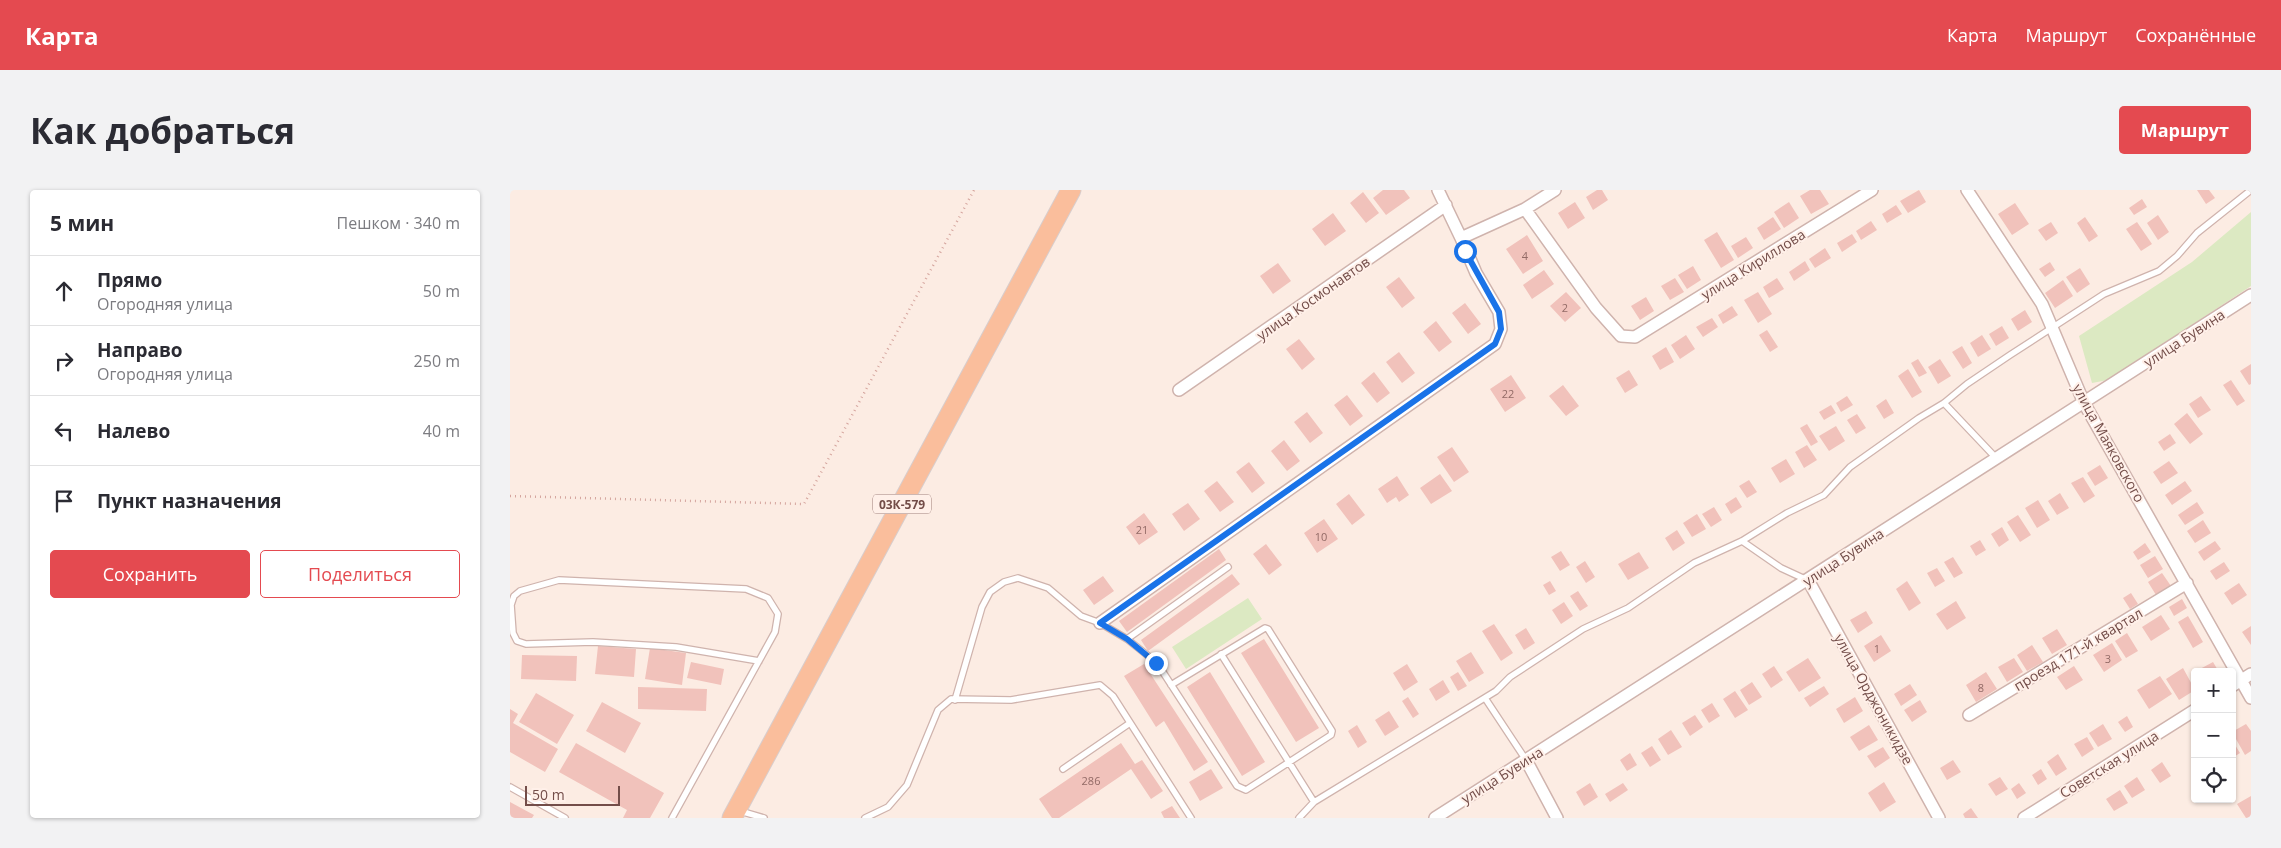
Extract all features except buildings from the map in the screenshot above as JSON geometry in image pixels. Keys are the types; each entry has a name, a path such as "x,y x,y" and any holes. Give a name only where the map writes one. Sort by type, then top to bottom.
{"main road":[{"name":"03К-579","path":"735,814 1071,190"}],"street":[{"path":"1100,623 1495,344 1501,329 1499,312 1476,274 1438,190"},
{"path":"1461,238 1525,209 1555,190"},
{"name":"улица Кириллова","path":"1525,209 1596,308 1621,336 1635,338 1872,190"},
{"name":"улица Маяковского","path":"1967,190 2042,304 2054,327 2084,403 2251,698"},
{"name":"улица Космонавтов","path":"1179,390 1446,205"},
{"name":"улица Бувина","path":"1434,818 2251,295"},
{"name":"улица Орджоникидзе","path":"1808,580 1939,818"},
{"name":"проезд 171-й квартал","path":"1969,714 2187,583"},
{"name":"Советская улица","path":"2024,818 2191,713"},
{"path":"1526,760 1557,818"}],"lane":[{"path":"1298,818 1314,802 1485,698 1510,677 1583,628 1628,608 1694,563 1742,541 1787,513 1824,496 1850,467 1919,418 1944,403 1967,384 2104,294 2160,271 2177,256 2197,233 2251,190"},
{"path":"1944,403 1997,459"},
{"path":"1742,541 1781,568 1808,580"},
{"path":"1127,639 1228,567"},
{"path":"955,700 982,607 990,592 1004,582 1018,578 1035,582 1048,588 1082,616 1100,623 1127,639 1156,663 1237,786 1242,790 1246,790 1328,739 1332,731 1268,630 1262,629 1171,685"},
{"path":"672,818 759,661 775,632 778,614 768,598 746,590 559,580 520,591 514,596 511,605 513,634 517,641 526,644 593,642 676,646 759,661"},
{"path":"1221,654 1314,802"},
{"path":"865,818 888,808 907,786 938,710 944,703 955,700 1011,700 1100,685 1113,696 1191,818"},
{"path":"1485,698 1526,760"},
{"path":"1063,769 1130,723"},
{"path":"510,786 565,818"},
{"path":"735,814 764,818"}],"path":[{"path":"510,496 804,504 974,190"}],"green space":[{"path":"2251,212 2251,286 2108,380 2092,383 2079,336 2192,262"},
{"path":"1248,598 1262,619 1186,669 1172,647"}],"route":[{"path":"1156,663 1127,639 1100,623 1495,344 1501,329 1499,312 1476,274 1465,251"}]}
